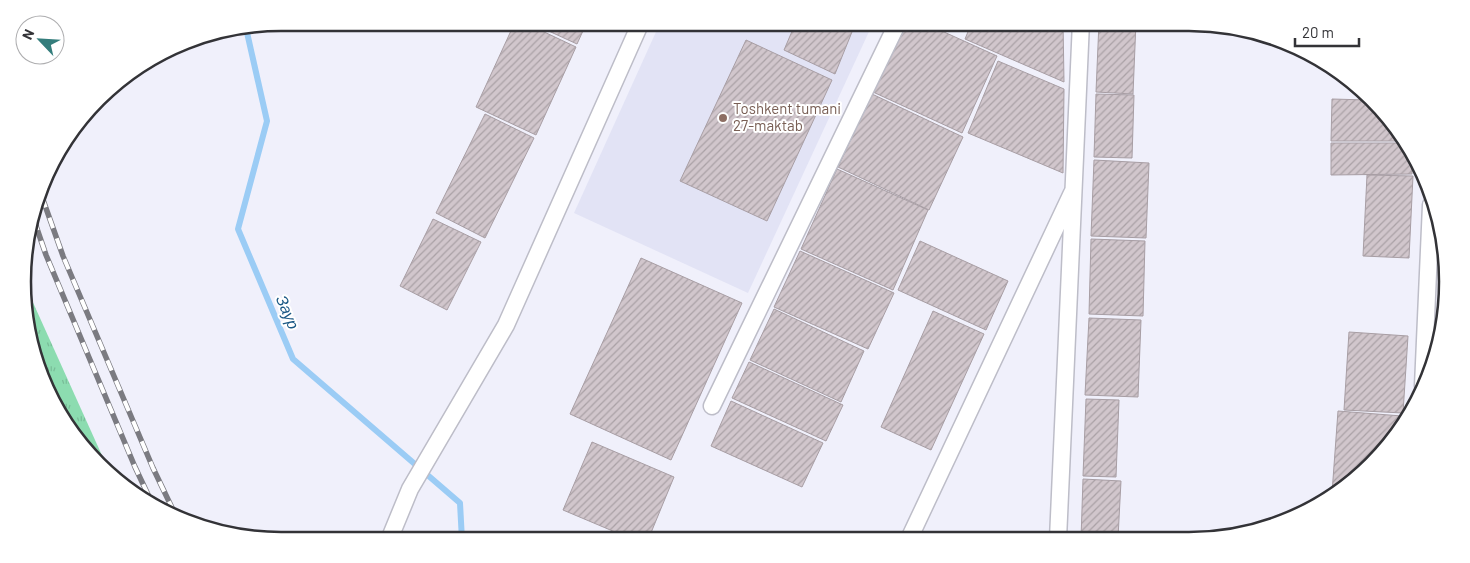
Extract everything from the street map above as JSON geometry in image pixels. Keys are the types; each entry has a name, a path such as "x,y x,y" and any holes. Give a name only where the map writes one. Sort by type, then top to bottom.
{"street":[{"path":"392,532 410,489 506,324 637,31"},
{"path":"712,406 894,31"},
{"path":"1058,532 1082,31"},
{"path":"912,532 1075,187"},
{"path":"1424,365 1430,219"}],"shaded area":[{"name":"Toshkent tumani 27-maktab","path":"656,31 869,31 748,293 574,213"}],"green space":[{"path":"32,301 102,455 93,447 73,421 50,377 36,330"}],"building":[{"path":"511,31 542,31 576,47 536,135 476,107"},
{"path":"549,31 583,31 577,44"},
{"path":"792,31 852,31 835,74 784,50"},
{"path":"900,31 942,31 997,56 962,133 873,92"},
{"path":"968,31 1063,31 1064,82 965,39"},
{"path":"1099,31 1136,31 1133,94 1096,92"},
{"path":"746,40 832,80 767,221 680,181"},
{"path":"998,61 1064,89 1063,173 968,133"},
{"path":"872,94 963,137 929,210 838,167"},
{"path":"1096,94 1134,95 1132,158 1094,157"},
{"path":"1332,99 1360,100 1377,116 1396,141 1331,141"},
{"path":"485,114 534,138 485,238 436,213"},
{"path":"1331,143 1398,143 1412,169 1412,174 1331,175"},
{"path":"1094,160 1149,163 1146,238 1091,236"},
{"path":"837,169 928,210 893,290 801,249"},
{"path":"1367,175 1413,176 1409,258 1363,256"},
{"path":"433,219 481,242 447,310 400,286"},
{"path":"1091,239 1145,241 1143,316 1089,314"},
{"path":"920,241 1008,281 986,330 898,290"},
{"path":"800,251 894,293 868,349 774,307"},
{"path":"641,258 742,303 671,460 570,414"},
{"path":"774,309 864,351 841,402 750,360"},
{"path":"933,311 984,334 931,450 881,427"},
{"path":"1089,318 1141,320 1138,397 1085,395"},
{"path":"1349,332 1408,336 1402,413 1344,410"},
{"path":"749,362 843,405 826,441 732,398"},
{"path":"1086,399 1119,400 1116,477 1083,476"},
{"path":"731,401 823,443 802,487 711,446"},
{"path":"1338,411 1400,416 1377,447 1354,470 1332,487"},
{"path":"592,442 674,477 651,532 615,532 563,510"},
{"path":"1083,479 1121,481 1118,532 1081,532"}],"waterway":[{"name":"Заур","path":"247,33 267,121 238,229 293,359 460,503 462,532"}],"railway":[{"path":"44,203 63,256 153,468 171,506"},
{"path":"37,229 46,255 147,493"}],"place":[{"name":"Toshkent tumani 27-maktab","path":"723,118"}]}
